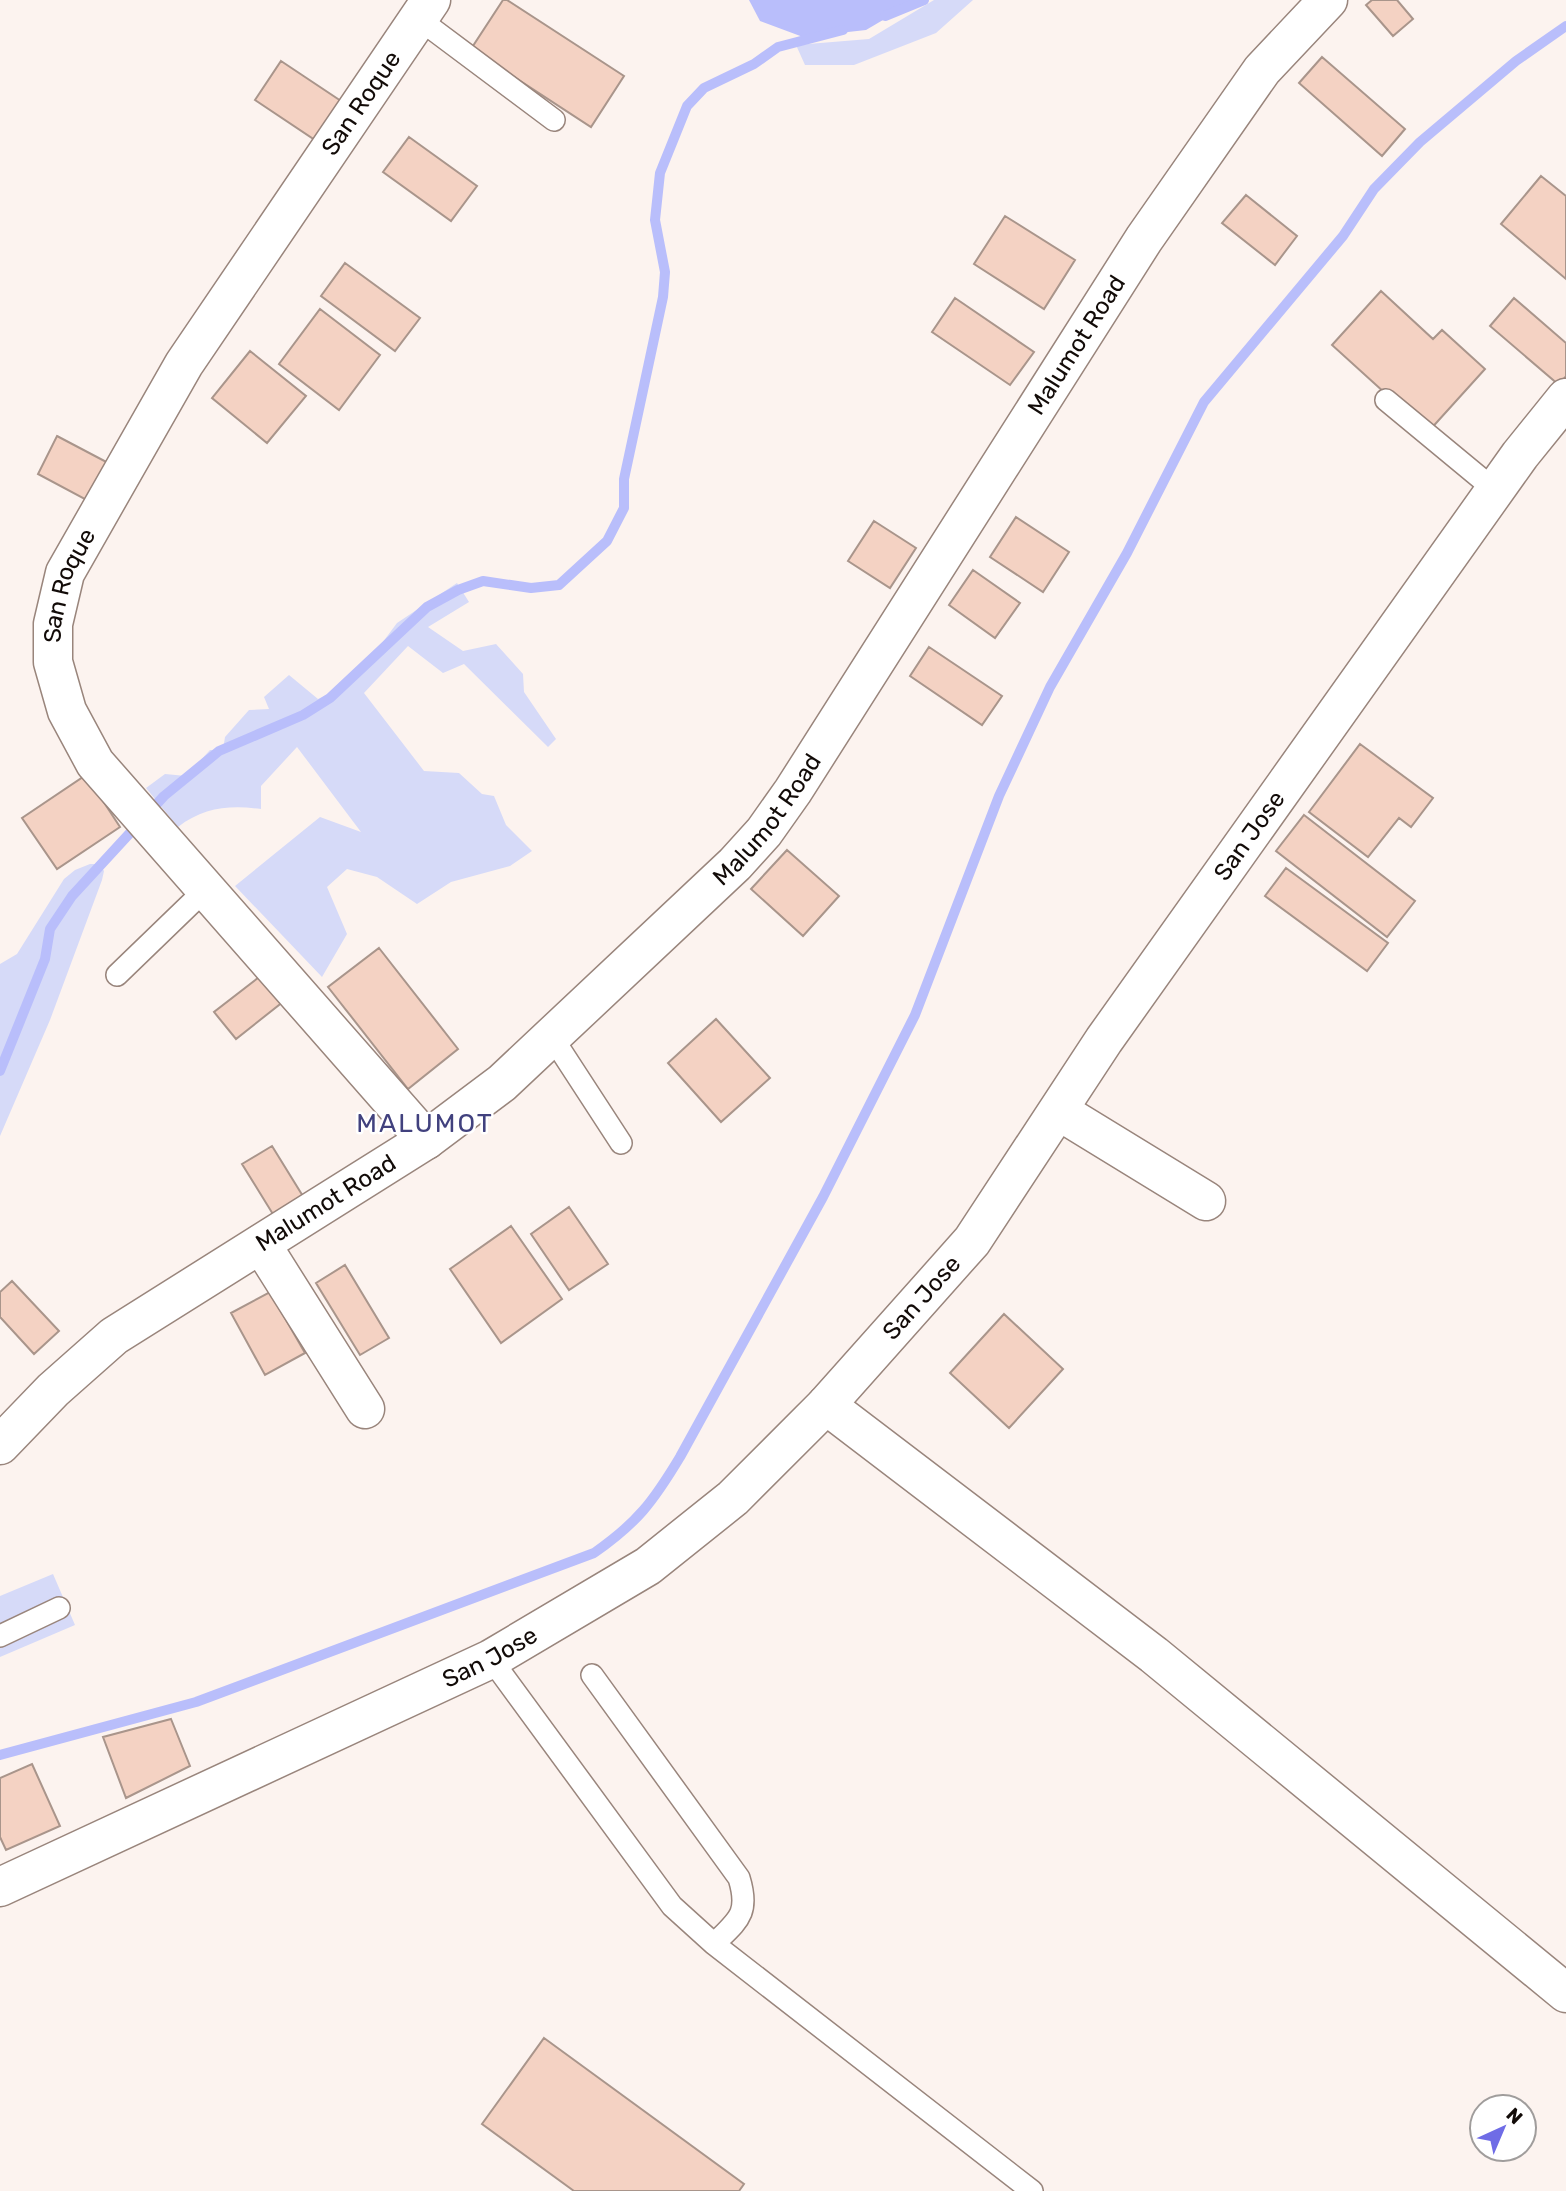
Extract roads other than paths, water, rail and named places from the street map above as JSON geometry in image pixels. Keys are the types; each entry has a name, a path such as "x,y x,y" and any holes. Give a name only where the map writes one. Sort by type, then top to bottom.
{"street":[{"name":"Malumot Road","path":"0,1445 53,1391 114,1336 426,1140 502,1083 735,864 764,832 1144,239 1262,70 1328,0"},
{"name":"San Roque","path":"425,10 184,364 65,573 53,624 53,662 67,711 95,763 426,1140"},
{"name":"San Jose","path":"3,1876 491,1659 648,1566 733,1498 827,1405 972,1241 1104,1040 1496,491 1566,398"},
{"path":"1059,1111 1206,1201"},
{"path":"261,1244 365,1409"},
{"path":"827,1405 1154,1655 1566,1993"}],"lane":[{"path":"425,10 554,120"},
{"path":"1386,400 1496,491"},
{"path":"117,975 206,889"},
{"path":"552,1037 621,1143"},
{"path":"0,1636 59,1608"},
{"path":"491,1659 672,1906 713,1944 1031,2191"},
{"path":"592,1675 739,1878 745,1899 740,1918 713,1944"}],"water":[{"path":"749,0 917,0 866,30 803,37 760,21"}],"waterway":[{"path":"885,16 924,0"},
{"path":"0,1755 196,1702 594,1553 622,1532 643,1511 680,1457 823,1197 915,1015 999,796 1050,687 1127,553 1204,402 1343,236 1374,189 1420,142 1516,61 1566,26"},
{"path":"0,1071 45,959 50,929 72,896 164,796 219,751 303,715 330,698 427,607 458,590 483,581 531,588 559,585 607,541 624,508 624,479 663,297 665,272 655,220 660,173 687,106 704,88 754,64 778,47 843,30"}],"district":[{"name":"MALUMOT","path":"425,1123"}]}
